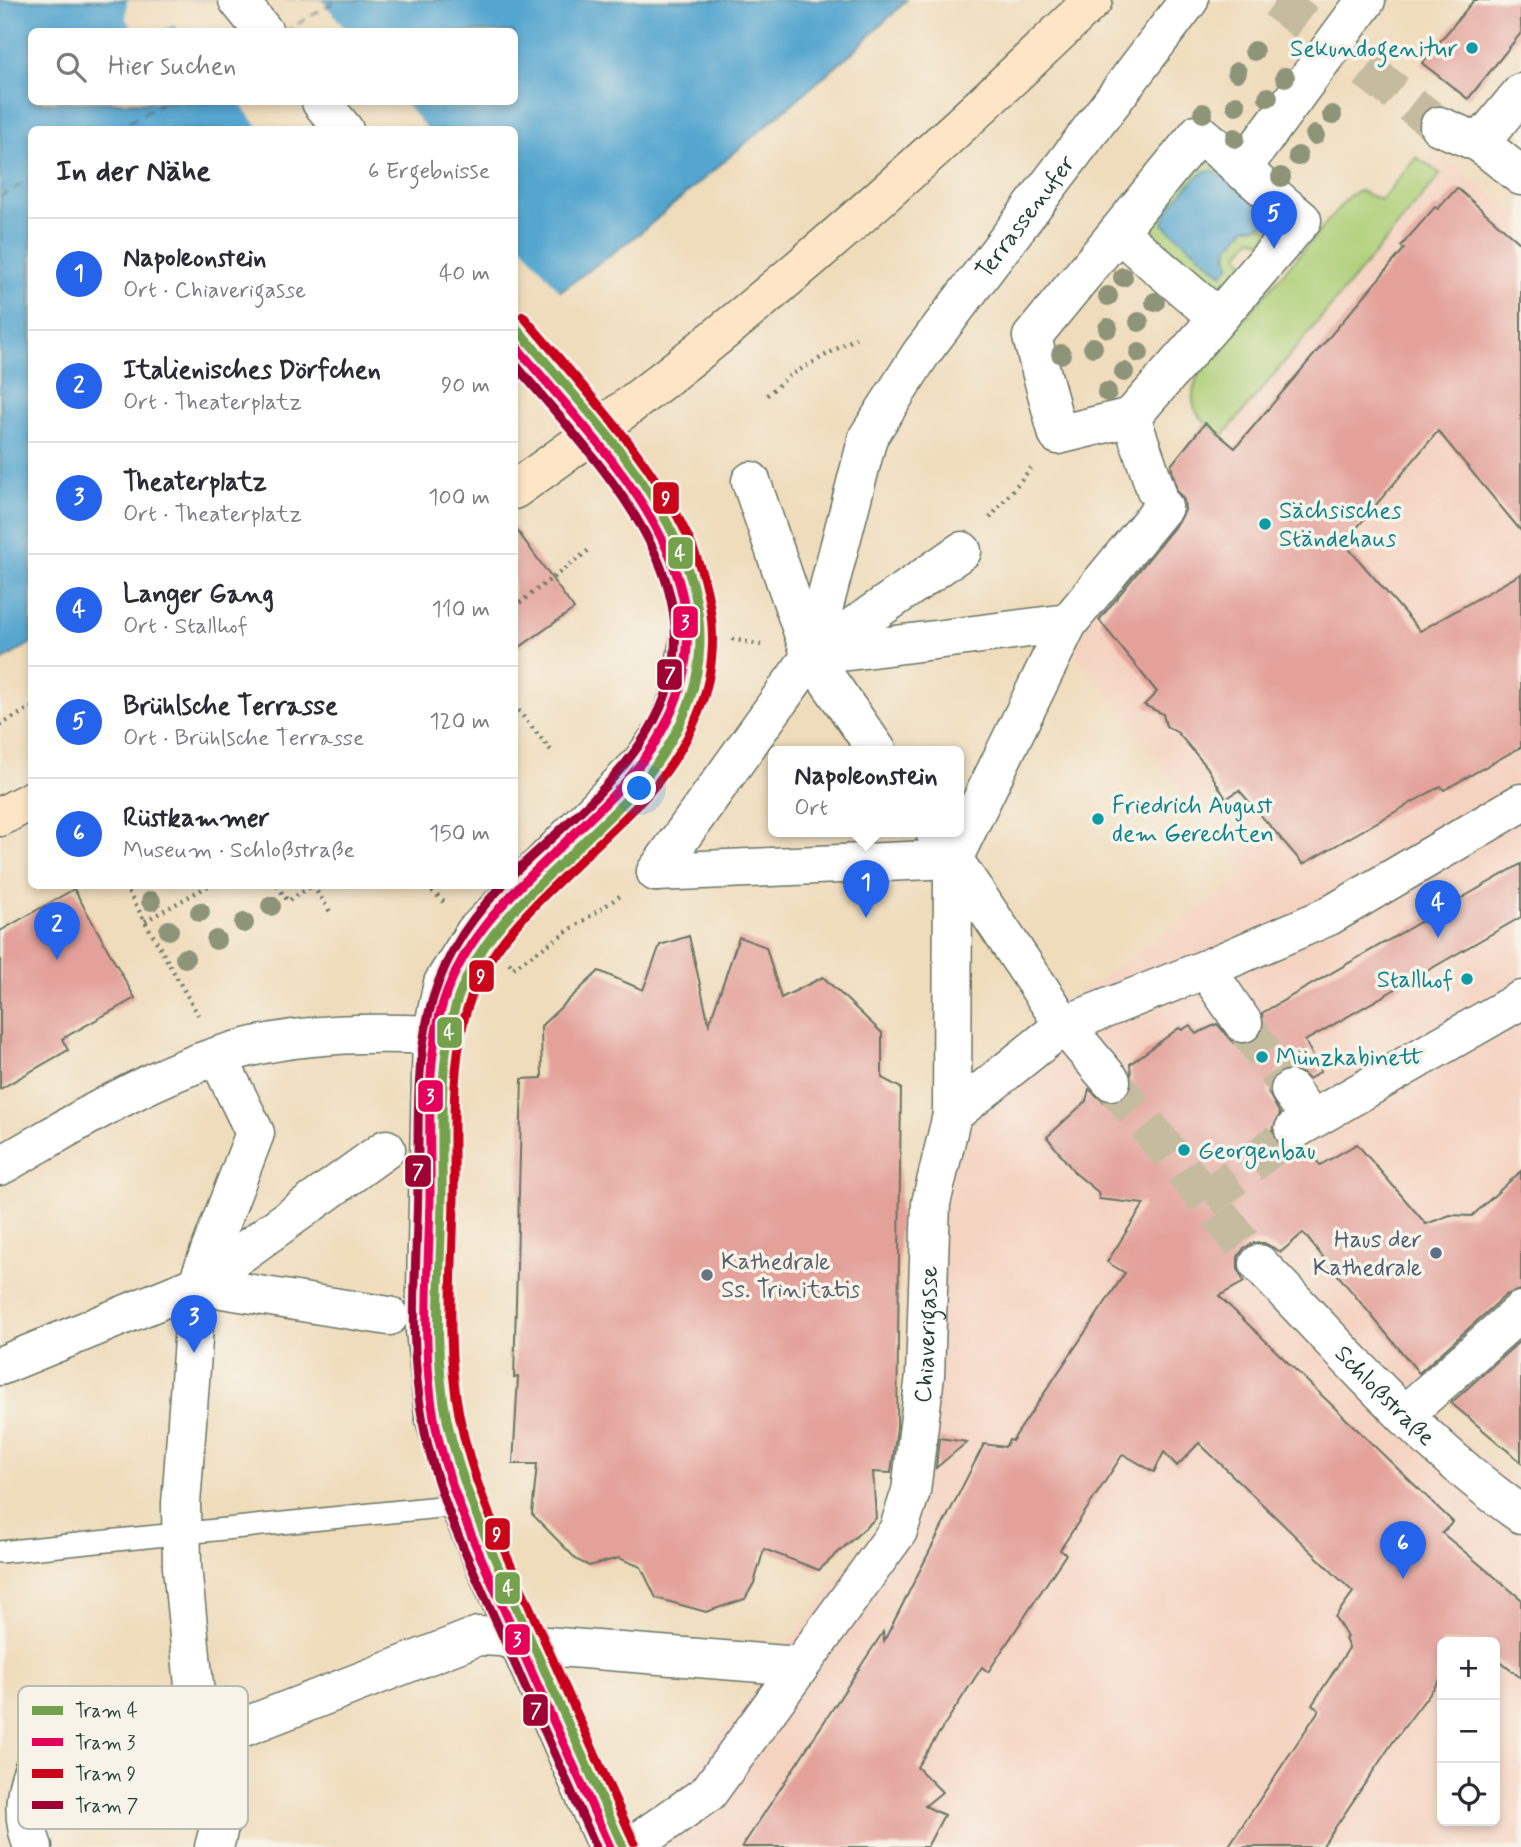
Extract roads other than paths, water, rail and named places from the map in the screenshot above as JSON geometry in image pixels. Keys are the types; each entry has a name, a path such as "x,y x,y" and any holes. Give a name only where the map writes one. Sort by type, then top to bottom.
{"main road":[{"path":"518,487 600,430 790,278 951,136 1093,0"},
{"path":"0,817 28,802"}],"street":[{"path":"238,0 261,28"},
{"name":"Terrassenufer","path":"811,656 868,437 920,355 1189,0"},
{"path":"1241,170 1366,0"},
{"path":"1480,143 1521,93"},
{"path":"323,105 341,126"},
{"path":"1439,126 1480,143 1521,176"},
{"path":"1199,133 1241,170 1302,220 1131,417 1058,435 1032,337 1199,133"},
{"path":"1118,232 1218,318"},
{"path":"518,343 627,476 670,546 687,603 690,632 681,692 661,736 641,763 518,888"},
{"path":"964,809 1068,623 1159,498 1131,417"},
{"path":"751,481 811,656 874,746"},
{"path":"962,551 811,656 656,872 944,845 1064,1025 1111,1082"},
{"path":"811,656 1068,623"},
{"path":"952,1115 1064,1025 1206,969 1329,915 1521,803"},
{"name":"Chiaverigasse","path":"630,1847 708,1793 898,1531 911,1491 925,1375 931,1203 952,1115 944,845"},
{"path":"517,889 475,932 443,983 432,1035 425,1330 433,1416 459,1505 607,1847"},
{"path":"1206,969 1243,1023"},
{"path":"1298,1113 1521,1000"},
{"path":"0,1166 131,1093 218,1057 282,1040 347,1034 432,1035"},
{"path":"194,1686 182,1567 182,1519 197,1286 256,1133 218,1057"},
{"path":"0,1366 197,1286 386,1149"},
{"name":"Schloßstraße","path":"1259,1264 1404,1415 1483,1488 1521,1514"},
{"path":"197,1286 389,1316"},
{"path":"1404,1415 1521,1311"},
{"path":"248,1725 478,1636 501,1637 519,1644 799,1665"},
{"path":"214,1847 220,1829"}],"lane":[{"path":"0,1552 182,1519 459,1505"}],"water":[{"path":"0,0 907,0 855,50 640,233 518,322 518,126 28,126 28,645 0,662"},
{"path":"1208,170 1215,171 1270,216 1261,226 1246,227 1228,248 1226,256 1231,264 1222,274 1163,224 1181,194"}],"tunnel":[{"path":"1276,0 1439,126"},
{"path":"1243,1023 1290,1090"},
{"path":"1111,1081 1259,1264"},
{"path":"1205,1200 1294,1130"}],"tram line":[{"name":"9","path":"523,316 607,415 647,468 681,522 704,579 713,638 703,699 672,763 631,812 529,911 512,930 483,972 464,1020 455,1087 451,1333 455,1387 465,1440 480,1491 500,1541 634,1842"},
{"name":"4","path":"518,330 634,470 667,523 690,577 700,634 692,693 663,754 631,795 498,928 470,970 452,1019 443,1085 439,1337 442,1392 453,1446 479,1522 623,1847"},
{"name":"3","path":"518,349 590,433 626,480 657,529 678,580 687,633 680,689 653,746 632,775 608,801 518,889"},
{"name":"7","path":"518,368 620,492 648,539 668,588 675,638 667,690 640,744 597,796 518,869"},
{"name":"7","path":"499,889 473,919 452,952 437,985 427,1020 419,1092 414,1330 418,1391 436,1476 455,1528 596,1847"},
{"name":"3","path":"518,889 486,924 459,965 448,988 435,1036 430,1106 427,1281 430,1391 440,1444 456,1497 610,1847"}],"place":[{"name":"Sekundogenitur","path":"1472,48"},
{"name":"Brühlsche Terrasse","path":"1274,249"},
{"name":"Sächsisches Ständehaus","path":"1265,524"},
{"name":"Friedrich August dem Gerechten","path":"1098,819"},
{"name":"Napoleonstein","path":"866,918"},
{"name":"Langer Gang","path":"1438,938"},
{"name":"Italienisches Dörfchen","path":"57,960"},
{"name":"Stallhof","path":"1467,979"},
{"name":"Münzkabinett","path":"1262,1057"},
{"name":"Georgenbau","path":"1184,1150"},
{"name":"Haus der Kathedrale","path":"1436,1253"},
{"name":"Kathedrale Ss. Trinitatis","path":"707,1275"},
{"name":"Theaterplatz","path":"194,1353"},
{"name":"Rüstkammer","path":"1403,1579"}]}
